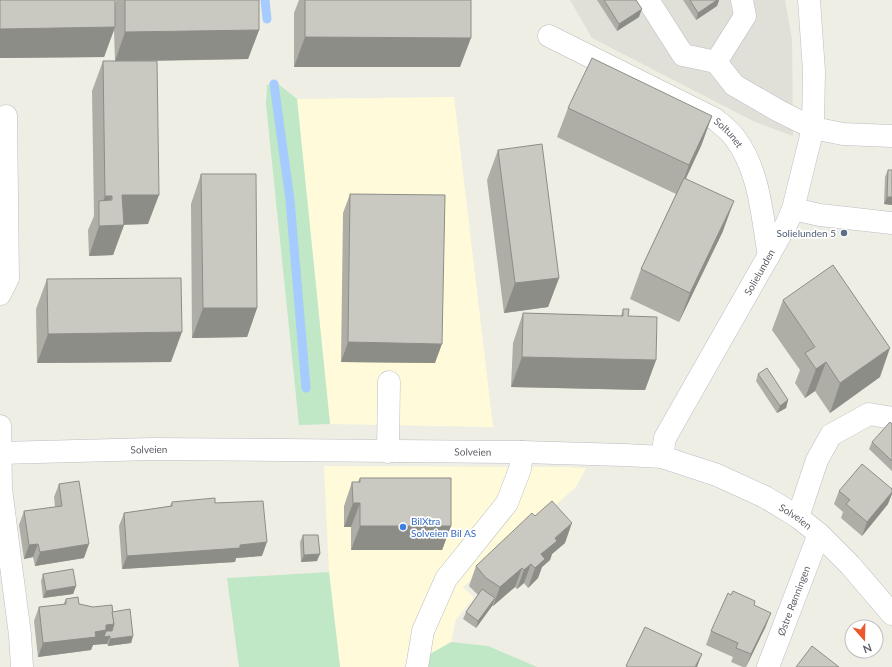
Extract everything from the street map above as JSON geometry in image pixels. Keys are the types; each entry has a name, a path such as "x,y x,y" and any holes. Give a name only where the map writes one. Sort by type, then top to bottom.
{"street":[{"path":"648,0 683,55 716,62 734,85 779,111 813,128 843,134 892,136"},
{"path":"716,62 745,16 742,0"},
{"name":"Solielunden","path":"662,457 665,438 769,256 793,209 813,128 814,71 809,0"},
{"name":"Soltunet","path":"549,36 715,119 735,138 747,157 759,196 769,256"},
{"path":"0,294 8,278 6,116"},
{"path":"793,209 820,215 892,222"},
{"path":"388,452 389,382"},
{"path":"798,517 816,460 831,435 869,414 892,418"},
{"path":"0,426 1,489 20,634 22,667"},
{"name":"Solveien","path":"0,453 153,450 522,452 662,457 730,482 765,497 798,517 819,534 850,565 892,614"},
{"path":"417,667 423,631 446,579 507,503 520,469 522,452"},
{"name":"Østre Rønningen","path":"768,667 819,534"}],"shaded area":[{"path":"570,0 785,0 792,39 793,136 755,122 592,38"},
{"path":"454,97 493,427 330,424 297,99"},
{"path":"324,466 586,468 576,487 463,587 474,598 456,619 451,642 423,658 403,667 340,667 329,572"}],"green space":[{"path":"277,83 297,99 330,424 299,425 266,104 267,85"},
{"path":"329,572 340,667 239,667 227,578"},
{"path":"451,642 488,646 537,667 423,667 423,658"}],"building":[{"path":"0,0 115,0 115,27 0,29"},
{"path":"125,0 259,0 259,30 125,32"},
{"path":"305,0 471,0 471,38 305,37"},
{"path":"604,0 636,0 642,9 619,24"},
{"path":"690,0 717,0 698,13"},
{"path":"592,58 712,116 689,165 568,108"},
{"path":"103,61 157,61 159,195 122,195 124,225 99,226 99,201 112,200 112,196 105,196"},
{"path":"542,144 559,278 515,283 498,150"},
{"path":"888,170 892,170 892,197 887,197"},
{"path":"201,174 256,174 257,308 203,308"},
{"path":"684,178 734,201 690,293 641,269"},
{"path":"350,194 445,195 442,344 348,342"},
{"path":"833,265 890,348 840,383 826,362 816,369 805,353 815,347 783,300"},
{"path":"181,278 182,332 48,334 47,279"},
{"path":"623,309 629,309 628,316 657,317 656,360 522,357 523,313 623,316"},
{"path":"767,368 788,400 780,406 758,374"},
{"path":"890,422 892,424 892,461 872,442"},
{"path":"862,464 892,489 892,492 867,522 846,504 850,500 839,491"},
{"path":"360,478 451,478 451,526 360,526 360,503 353,503 352,482 360,482"},
{"path":"79,481 89,544 40,552 38,544 29,545 24,511 62,506 59,484"},
{"path":"215,498 215,503 263,501 267,542 240,545 240,548 127,556 124,513 172,506 172,502"},
{"path":"552,501 572,523 555,538 557,541 541,554 545,559 535,568 531,564 524,570 522,568 500,587 486,578 476,566 532,513 535,516"},
{"path":"303,535 318,535 320,554 304,555"},
{"path":"73,569 76,586 46,591 43,574"},
{"path":"482,589 495,598 478,621 466,612"},
{"path":"733,591 755,601 754,605 771,613 751,654 736,648 738,643 711,631 728,593 731,595"},
{"path":"78,597 79,604 93,607 112,605 114,624 106,625 106,630 95,632 96,637 43,643 39,607 66,604 66,599"},
{"path":"130,609 133,636 110,639 110,636 104,637 106,631 112,631 114,624 112,612"},
{"path":"645,627 702,654 695,667 626,666"},
{"path":"812,646 839,667 796,667"}],"waterway":[{"path":"265,0 267,19"},
{"path":"274,84 290,200 306,388"}],"place":[{"name":"Solielunden 5","path":"844,233"},
{"name":"BilXtra Solveien Bil AS","path":"403,527"}]}
